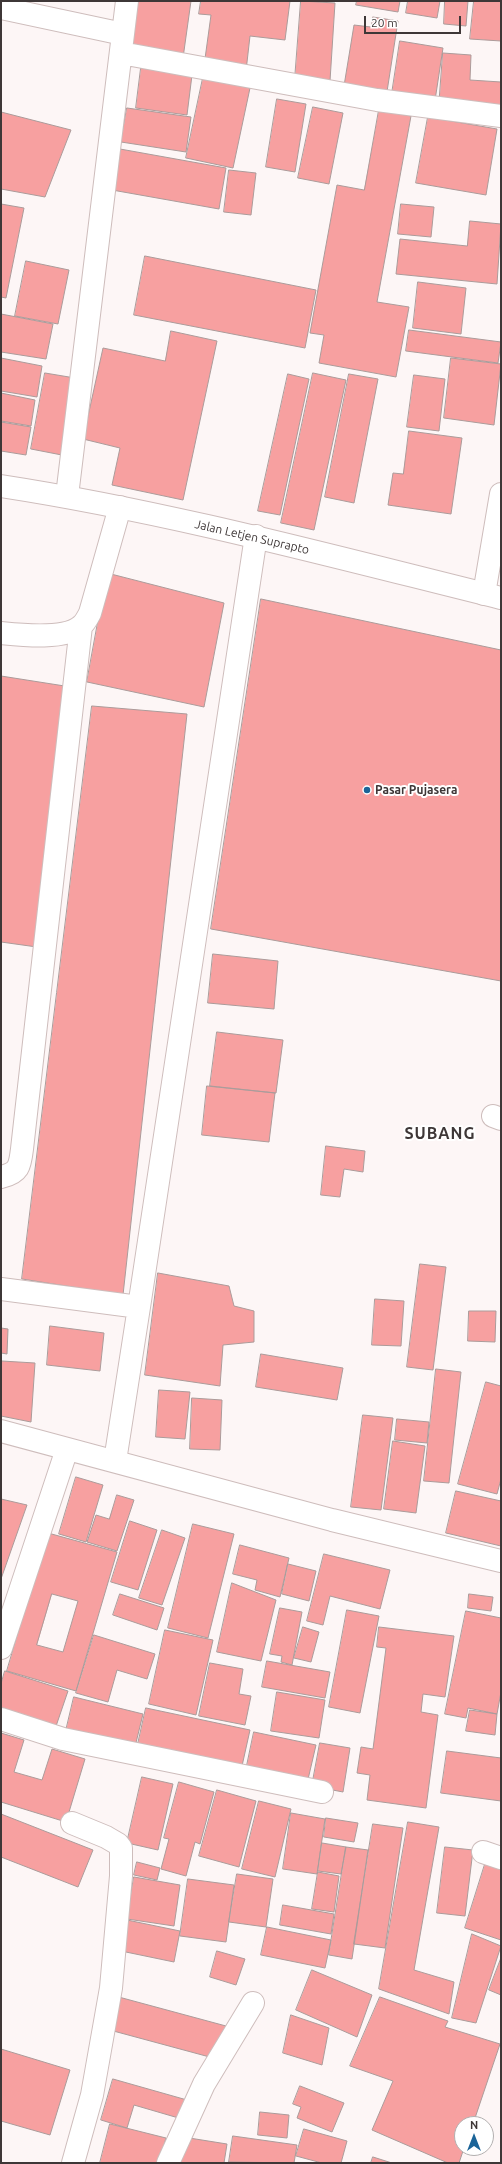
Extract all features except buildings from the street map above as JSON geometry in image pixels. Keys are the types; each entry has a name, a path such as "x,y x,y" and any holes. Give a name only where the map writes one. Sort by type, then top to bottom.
{"street":[{"path":"67,496 127,1"},
{"path":"1,8 122,44 377,100 501,116"},
{"name":"Jalan Letjen Suprapto","path":"1,486 67,496 256,536 492,596"},
{"path":"492,596 501,494"},
{"path":"1,1177 11,1175 18,1168 22,1149 81,626 90,613 120,507"},
{"path":"115,1461 256,536"},
{"path":"1,633 28,636 69,632 81,626"},
{"path":"1,1289 139,1307"},
{"path":"1,1431 332,1520 501,1561"},
{"path":"1,1648 67,1449"},
{"path":"1,1719 63,1739 322,1792"},
{"path":"72,1823 106,1837 118,1844 121,1848 121,1876 112,1988 92,2096 73,2163"},
{"path":"168,2163 204,2084 253,2003"}],"place":[{"name":"Pasar Pujasera","path":"367,790"}],"district":[{"name":"SUBANG","path":"440,1134"}]}
